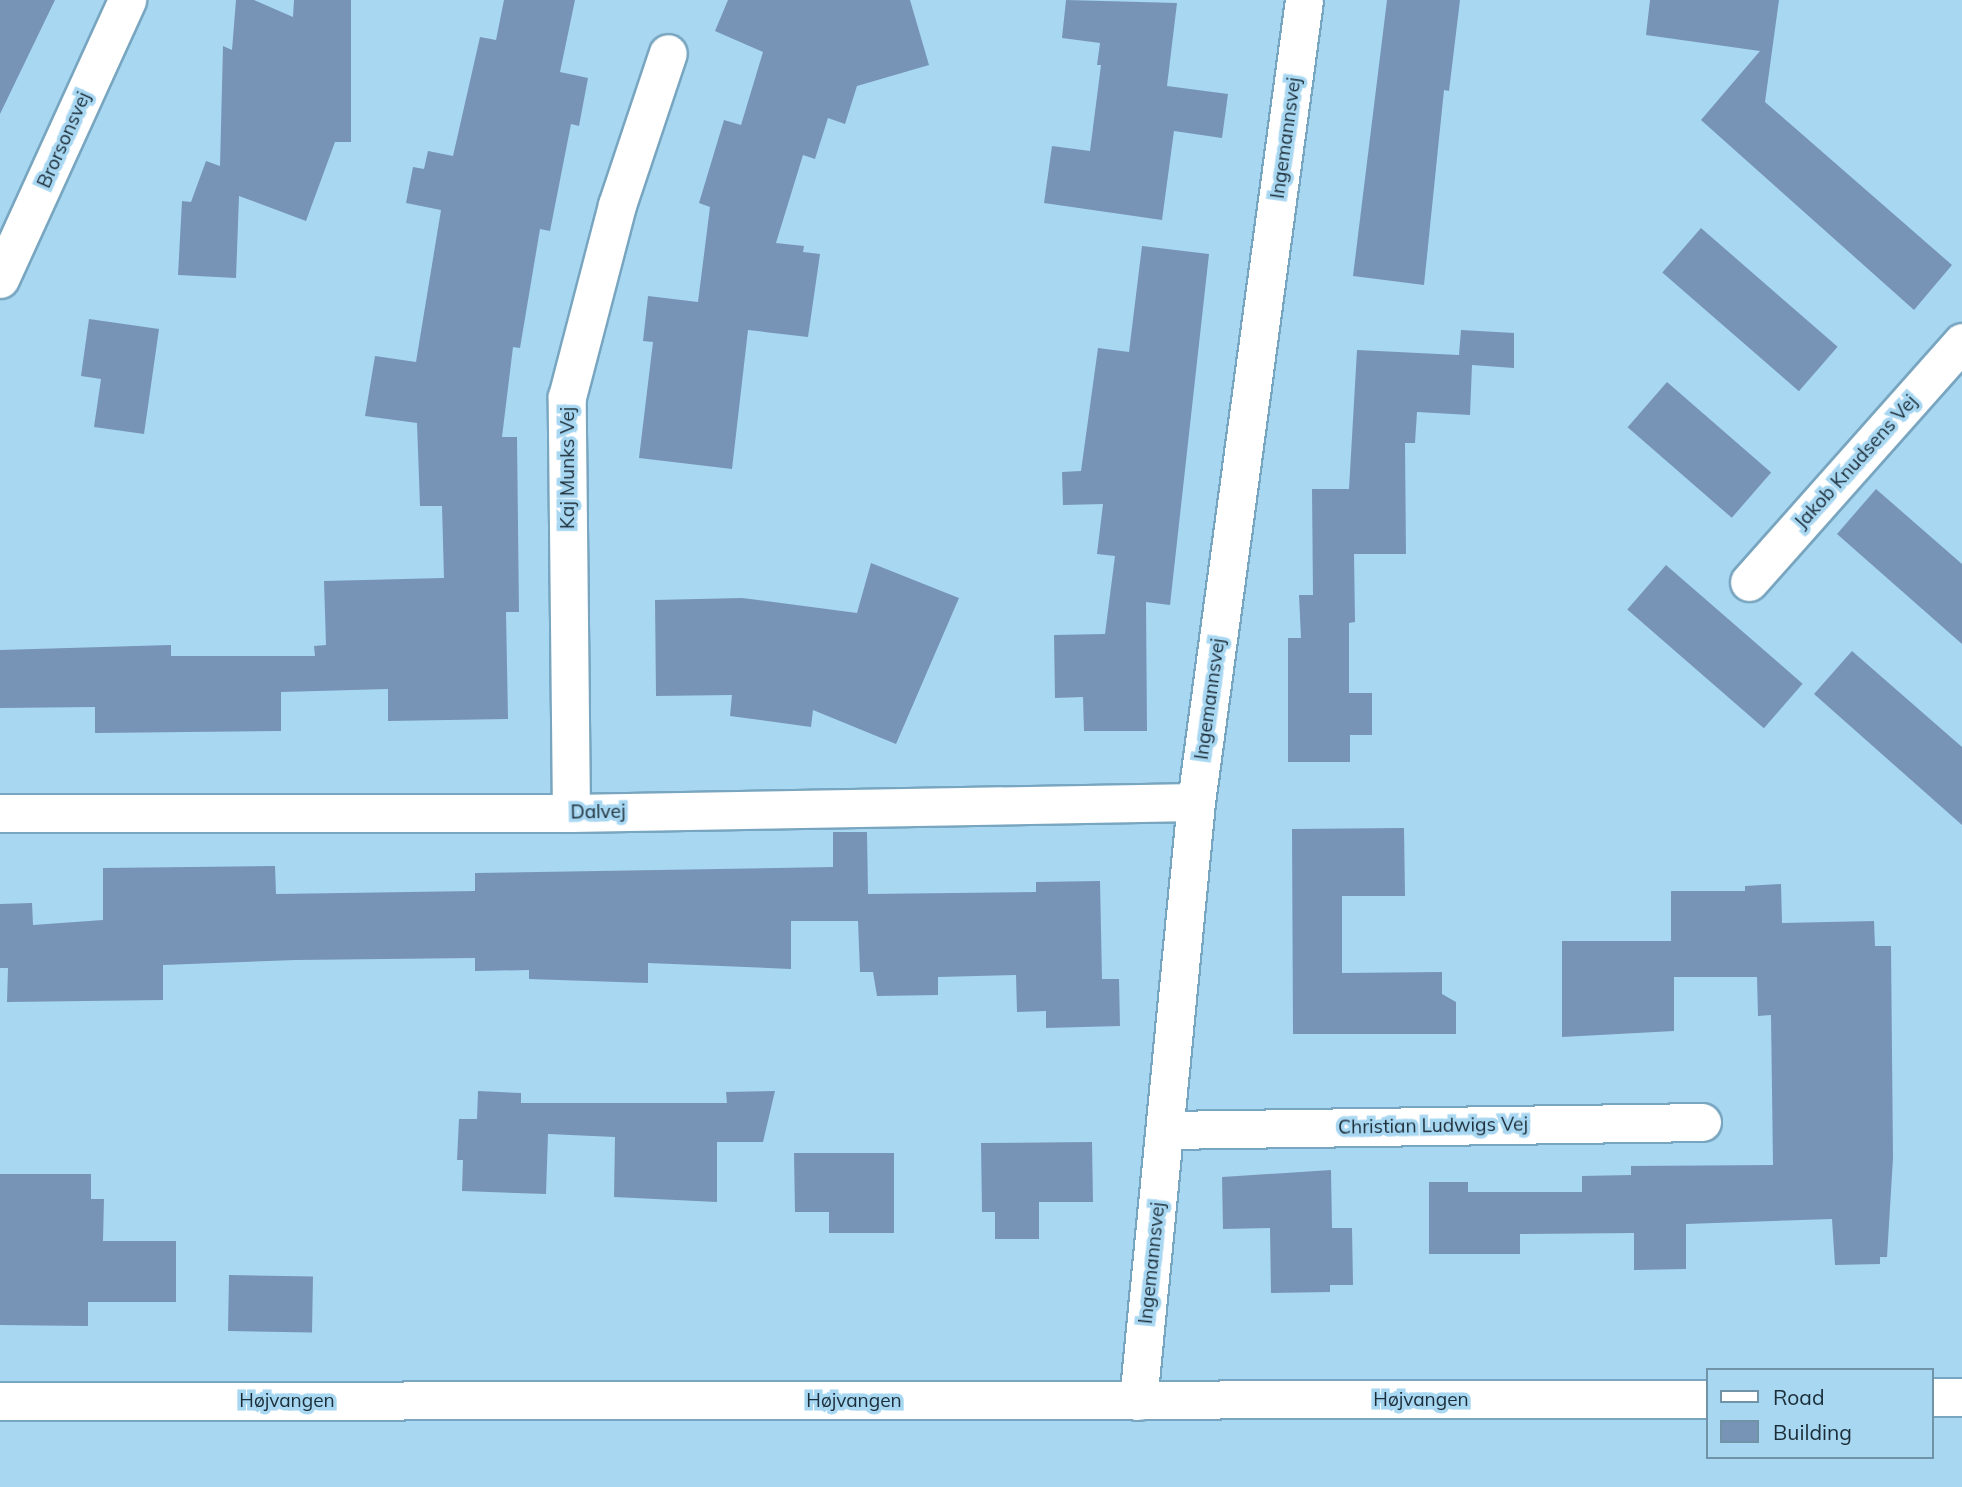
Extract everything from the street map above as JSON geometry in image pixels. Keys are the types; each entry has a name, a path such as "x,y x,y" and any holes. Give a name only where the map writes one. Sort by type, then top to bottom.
{"street":[{"name":"Brorsonsvej","path":"0,279 127,0"},
{"name":"Ingemannsvej","path":"1138,1401 1196,802 1304,0"},
{"name":"Kaj Munks Vej","path":"570,813 567,397 617,205 668,53"},
{"name":"Jakob Knudsens Vej","path":"1749,582 1962,342"},
{"name":"Dalvej","path":"0,813 570,813 1196,802"},
{"name":"Christian Ludwigs Vej","path":"1164,1130 1702,1122"},
{"path":"1934,1397 1962,1397"},
{"name":"Højvangen","path":"0,1401 1706,1399"}],"building":[{"path":"0,0 55,0 0,114"},
{"path":"236,0 254,0 293,17 294,0 351,0 351,142 335,142 306,221 239,196 236,278 178,275 182,201 191,202 206,161 220,166 223,46 232,50"},
{"path":"504,0 575,0 560,72 588,78 579,126 571,124 550,231 540,229 520,348 513,347 502,437 517,437 519,612 506,612 508,719 388,721 388,689 281,692 281,731 95,733 95,707 0,708 0,650 171,645 171,656 315,656 314,646 326,645 324,581 444,578 442,506 420,506 417,423 365,416 375,356 416,362 441,210 406,203 413,167 424,169 428,151 453,156 480,37 496,40"},
{"path":"728,0 910,0 929,65 857,86 845,124 828,118 815,159 803,155 776,243 804,246 803,252 820,254 808,337 748,330 732,469 639,458 653,342 643,341 648,296 698,302 710,207 699,203 724,120 741,125 763,52 715,31"},
{"path":"1066,0 1177,3 1167,86 1228,94 1222,138 1174,131 1162,220 1044,203 1052,146 1090,151 1101,65 1097,65 1100,43 1062,38"},
{"path":"1387,0 1460,0 1449,91 1444,90 1424,285 1353,276"},
{"path":"1650,0 1779,0 1765,102 1952,265 1914,310 1701,120 1760,51 1646,35"},
{"path":"1701,228 1838,347 1799,391 1662,273"},
{"path":"1142,246 1209,254 1170,605 1146,602 1147,731 1084,731 1083,697 1055,698 1054,635 1105,634 1115,556 1097,554 1103,504 1063,505 1062,472 1081,471 1098,348 1129,352"},
{"path":"89,319 159,329 144,434 94,427 101,379 81,376"},
{"path":"1461,330 1514,333 1514,368 1472,365 1470,415 1417,412 1415,443 1405,443 1406,554 1354,554 1355,622 1349,623 1349,693 1372,693 1372,735 1350,735 1350,762 1288,762 1288,638 1301,638 1299,595 1313,595 1312,489 1349,489 1357,350 1459,355"},
{"path":"1667,382 1771,473 1732,518 1628,427"},
{"path":"1876,489 1962,564 1962,644 1837,534"},
{"path":"871,563 959,598 896,744 813,710 811,727 730,716 732,695 656,696 655,600 742,598 857,613"},
{"path":"1666,565 1803,684 1764,728 1627,610"},
{"path":"1852,651 1962,747 1962,825 1814,694"},
{"path":"1404,828 1405,896 1342,896 1342,973 1442,972 1442,994 1456,1002 1456,1034 1293,1034 1292,829"},
{"path":"833,832 867,832 868,894 1036,892 1036,882 1100,881 1102,979 1119,979 1120,1026 1046,1028 1046,1011 1017,1012 1016,975 938,977 938,995 877,996 873,972 860,972 858,921 791,921 791,969 648,963 648,983 529,979 529,970 475,971 475,958 296,960 163,965 163,1000 7,1002 8,968 0,968 0,904 32,903 33,925 103,920 103,868 275,866 276,894 475,891 475,873 833,867"},
{"path":"1781,884 1782,923 1874,921 1875,946 1891,946 1893,1158 1887,1257 1880,1257 1880,1264 1835,1265 1832,1219 1686,1224 1686,1269 1634,1270 1634,1233 1520,1234 1520,1254 1429,1254 1429,1182 1468,1182 1468,1192 1582,1192 1582,1176 1631,1175 1631,1166 1773,1165 1771,1015 1758,1016 1757,977 1674,977 1674,1031 1562,1037 1562,941 1671,941 1671,891 1745,891 1745,886"},
{"path":"478,1091 521,1093 521,1103 727,1103 726,1092 775,1091 763,1142 717,1142 717,1202 614,1197 615,1137 548,1134 546,1194 462,1191 463,1160 457,1160 459,1119 477,1119"},
{"path":"1092,1142 1093,1202 1039,1202 1039,1239 995,1239 995,1212 982,1212 981,1143"},
{"path":"794,1153 894,1153 894,1233 829,1233 829,1212 795,1212"},
{"path":"1331,1170 1332,1228 1352,1228 1353,1285 1330,1285 1330,1292 1271,1293 1270,1228 1223,1229 1222,1177"},
{"path":"0,1174 91,1174 91,1199 104,1199 103,1241 176,1241 176,1302 88,1302 88,1326 0,1325"},
{"path":"229,1275 313,1276 312,1332 228,1331"}]}
